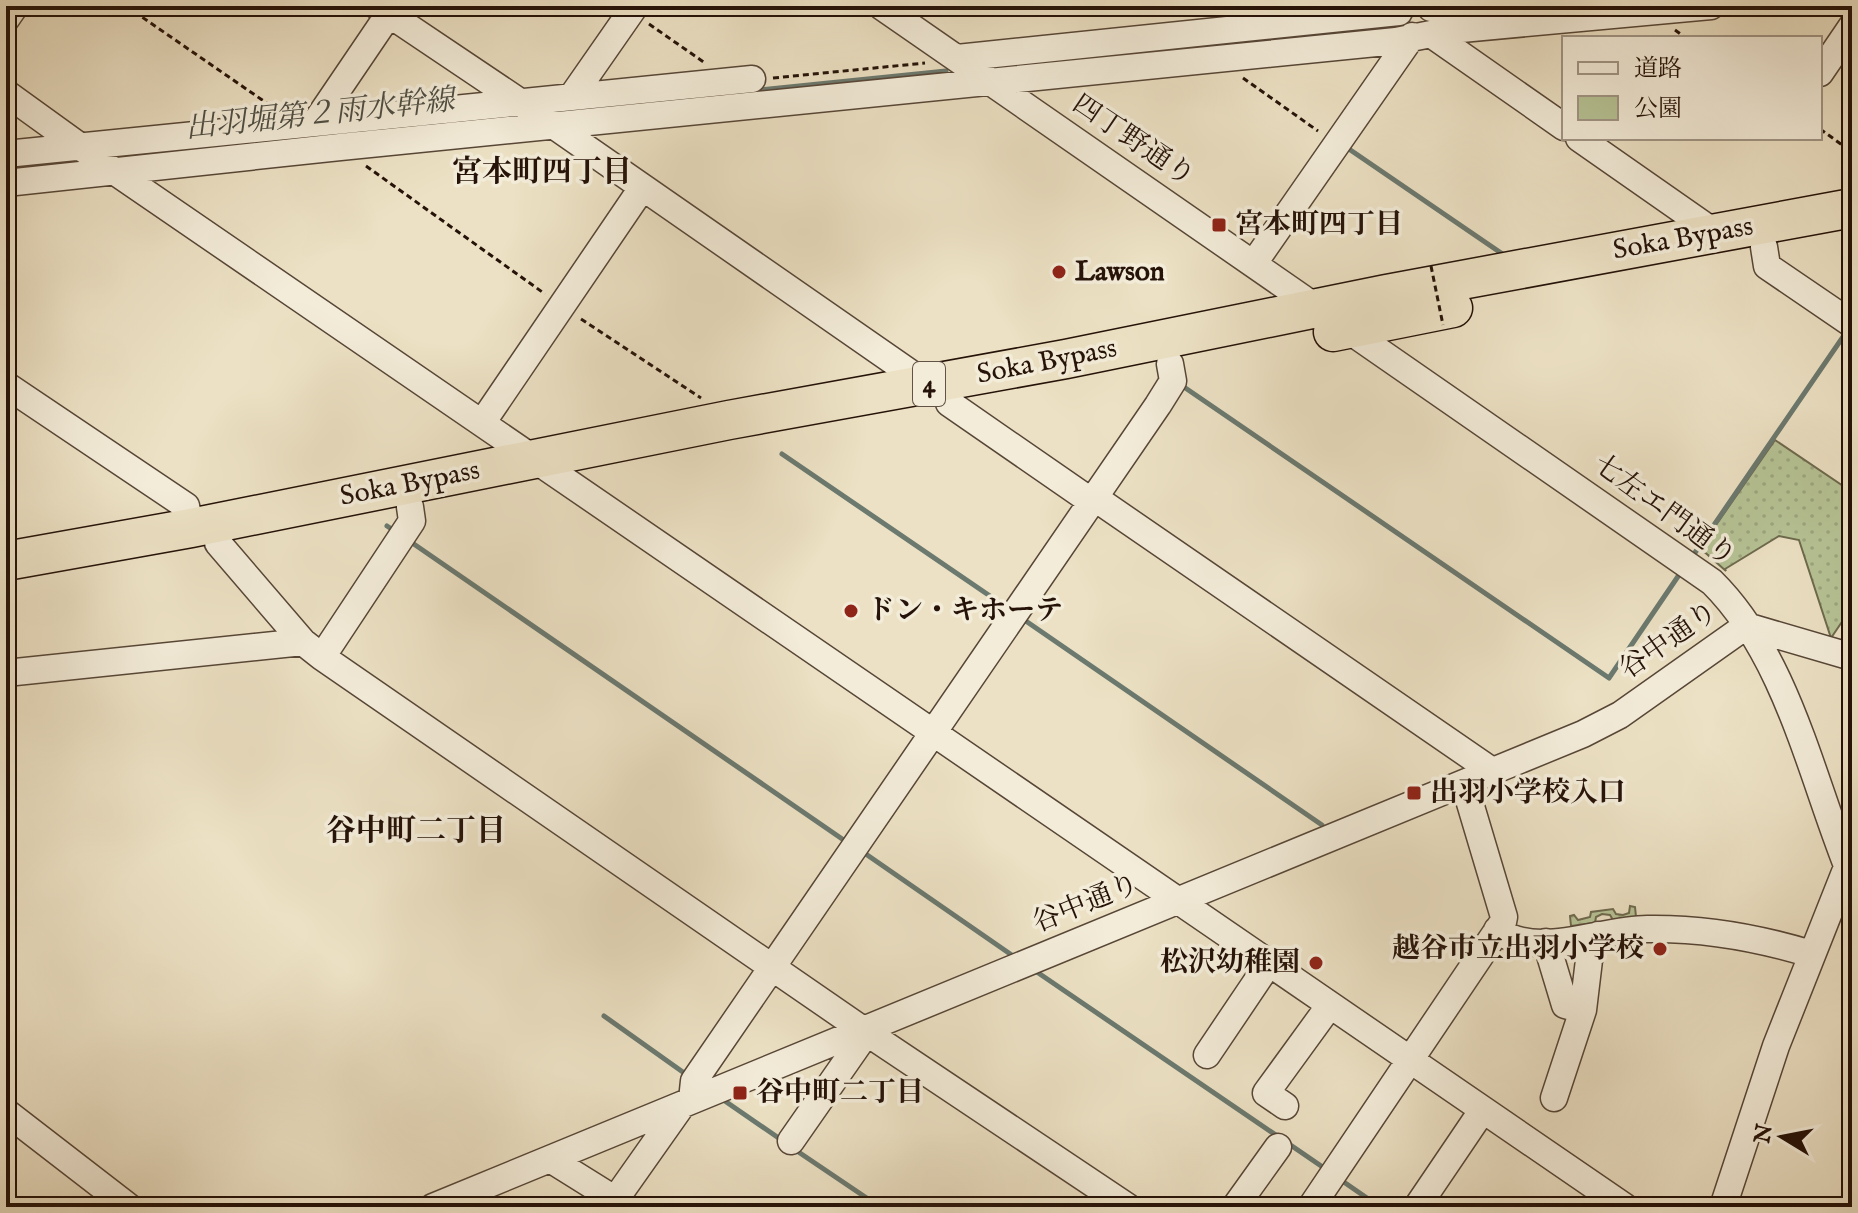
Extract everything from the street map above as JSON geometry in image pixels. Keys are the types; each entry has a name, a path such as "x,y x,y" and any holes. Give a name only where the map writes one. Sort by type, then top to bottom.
{"highway":[{"name":"Soka Bypass","path":"938,394 1170,364 1335,319 1386,294 1852,208"},
{"name":"Soka Bypass","path":"6,582 204,535 547,468 1335,319 1852,231"},
{"name":"Soka Bypass","path":"6,561 410,507 547,468"}],"street":[{"path":"6,19 15,6"},
{"name":"四丁野通り","path":"881,6 1335,319"},
{"path":"1433,6 1431,8 1454,6"},
{"path":"6,183 1396,41 1455,29 1711,6"},
{"path":"582,95 638,7"},
{"path":"958,59 1395,9"},
{"path":"306,124 383,10 938,394 1492,771"},
{"path":"1822,70 1852,26"},
{"path":"1422,35 1562,126"},
{"path":"1254,263 1422,35"},
{"path":"6,154 741,80"},
{"path":"6,93 114,171 1625,1207"},
{"path":"1582,140 1715,233"},
{"path":"482,423 642,188"},
{"path":"1764,247 1767,266 1852,324"},
{"name":"七左エ門通り","path":"1335,319 1697,569 1728,598 1774,671 1850,866"},
{"path":"550,1159 617,1204 687,1102 694,1081 1173,381 1170,364"},
{"path":"6,385 186,506 204,535 312,649 865,1031 1128,1207"},
{"path":"6,673 312,649 412,521 410,507"},
{"path":"1746,626 1852,657"},
{"name":"谷中通り","path":"441,1206 1604,725 1746,626"},
{"path":"1311,1207 1504,917 1464,783"},
{"path":"1723,1207 1776,1046 1811,954 1850,866"},
{"path":"1497,930 1519,942 1546,942 1632,930 1674,930 1757,939 1811,954"},
{"path":"1554,1098 1583,1010 1589,960 1598,935"},
{"path":"1546,942 1565,1005 1583,1010"},
{"path":"1207,1055 1269,963"},
{"path":"1267,1094 1330,1005"},
{"path":"791,1141 865,1031"},
{"path":"1417,1207 1482,1111"},
{"path":"6,1112 129,1207"},
{"path":"1235,1207 1278,1147"}],"path":[{"path":"126,6 306,124"},
{"path":"638,7 741,80 958,59"},
{"path":"1217,59 1338,145"},
{"path":"1822,130 1852,152"},
{"path":"340,147 561,306 707,402"},
{"path":"1431,266 1443,325"}],"green space":[{"path":"1775,440 1852,492 1852,607 1831,638 1799,540 1779,536 1726,571 1700,548"},
{"path":"1630,906 1635,907 1636,917 1613,920 1610,915 1602,914 1596,917 1595,923 1571,926 1570,916 1574,915 1578,920 1590,917 1591,912 1613,909 1616,914 1623,915 1629,913"}],"waterway":[{"name":"出羽堀第２雨水幹線","path":"1006,67 1409,24"},
{"name":"出羽堀第２雨水幹線","path":"751,91 946,71"},
{"name":"出羽堀第２雨水幹線","path":"647,103 693,98"},
{"path":"1346,147 1504,255"},
{"name":"出羽堀第２雨水幹線","path":"125,157 140,156"},
{"name":"出羽堀第２雨水幹線","path":"6,168 75,162"},
{"path":"1692,557 1847,331"},
{"path":"1181,385 1609,678 1681,572"},
{"path":"782,454 1009,609"},
{"path":"387,526 396,532"},
{"path":"408,540 848,843"},
{"path":"1020,617 1322,825"},
{"path":"860,850 1016,958"},
{"path":"1034,970 1327,1170"},
{"path":"604,1016 687,1075"},
{"path":"722,1099 783,1141"},
{"path":"794,1149 880,1207"},
{"path":"1338,1178 1380,1207"}],"place":[{"name":"宮本町四丁目","path":"1219,225"},
{"name":"Lawson","path":"1059,272"},
{"name":"ドン・キホーテ","path":"851,611"},
{"name":"出羽小学校入口","path":"1414,793"},
{"name":"越谷市立出羽小学校","path":"1660,949"},
{"name":"松沢幼稚園","path":"1316,963"},
{"name":"谷中町二丁目","path":"740,1093"}],"district":[{"name":"宮本町四丁目","path":"542,173"},
{"name":"谷中町二丁目","path":"416,832"}]}
